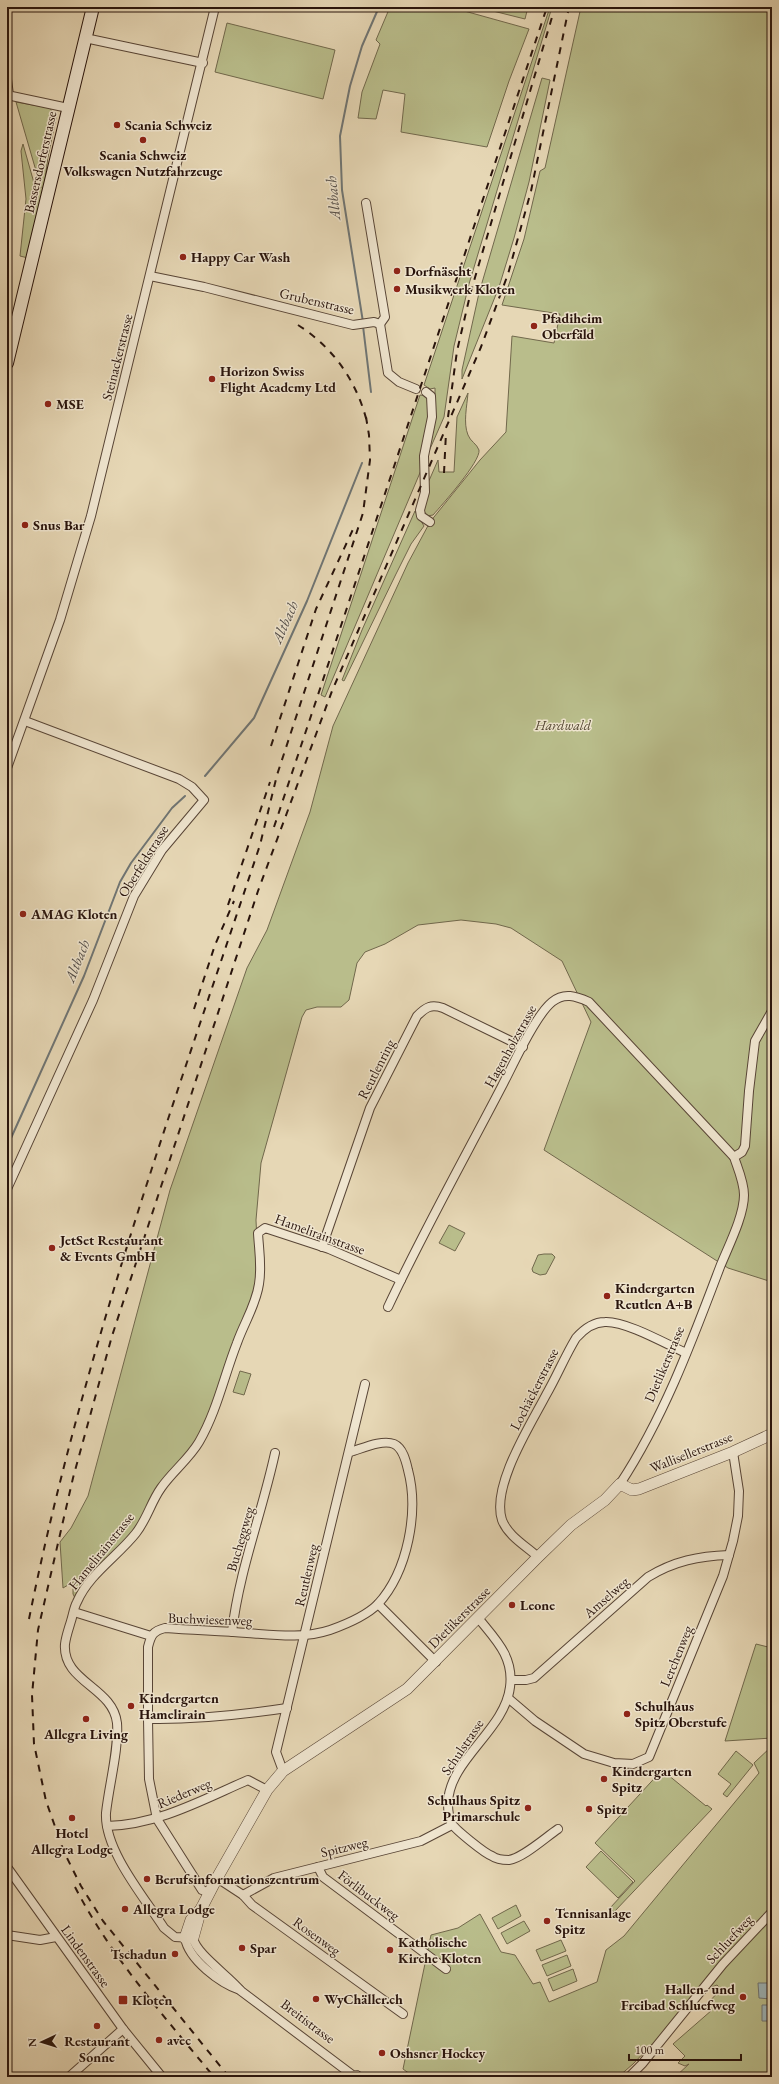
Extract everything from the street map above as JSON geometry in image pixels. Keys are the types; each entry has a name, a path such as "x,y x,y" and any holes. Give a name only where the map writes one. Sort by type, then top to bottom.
{"main road":[{"name":"Bassersdorferstrasse","path":"7,363 93,7"}],"street":[{"name":"Steinackerstrasse","path":"7,768 60,620 91,516 203,63 215,7"},
{"path":"85,38 203,63"},
{"path":"7,79 8,95 68,108"},
{"path":"366,204 385,317 380,324 388,373 399,382 416,389"},
{"name":"Grubenstrasse","path":"150,276 356,324 370,322 380,324"},
{"path":"426,392 431,395 433,412 424,453 425,492 420,510 421,516 430,522"},
{"name":"Oberfeldstrasse","path":"7,1189 93,1000 134,896 162,850 204,800 192,787 179,779 25,721"},
{"name":"Hagenholzstrasse","path":"388,1307 523,1047 546,1008 553,1001 562,996 576,996 589,1002 734,1157"},
{"name":"Reutlenring","path":"322,1247 346,1172 370,1108 417,1016 425,1007 434,1006 444,1008 523,1047"},
{"path":"734,1157 742,1152 745,1146 754,1041 772,1011"},
{"name":"Dietlikerstrasse","path":"189,1938 201,1909 217,1878 267,1790 283,1771 407,1689 479,1619 538,1557 572,1525 605,1500 620,1484 648,1438 686,1353 741,1210 744,1195 741,1177 734,1157"},
{"name":"Hamelirainstrasse","path":"189,1938 175,1937 164,1928 115,1852 107,1826 116,1720 111,1705 76,1673 67,1659 65,1642 77,1602 93,1578 135,1533 145,1520 162,1487 198,1444 209,1422 237,1342 259,1286 262,1262 258,1250 258,1233 265,1228 322,1247 401,1280"},
{"name":"Lochäckerstrasse","path":"538,1557 513,1536 505,1525 501,1514 501,1501 505,1484 517,1451 576,1338 589,1326 597,1323 613,1323 686,1353"},
{"name":"Reutlenweg","path":"283,1771 276,1752 350,1452 365,1384"},
{"name":"Wallisellerstrasse","path":"620,1484 632,1490 639,1489 733,1452 772,1434"},
{"path":"350,1452 383,1444 393,1444 400,1449 412,1482 413,1516 408,1542 396,1576 378,1604"},
{"name":"Lerchenweg","path":"508,1698 535,1721 584,1754 614,1763 633,1764 649,1757 729,1555 736,1532 739,1489 733,1452"},
{"name":"Bucheggweg","path":"232,1632 235,1604 267,1493 275,1453"},
{"name":"Amselweg","path":"511,1680 526,1680 534,1678 648,1577 665,1567 684,1560 707,1556 729,1555"},
{"name":"Dietlikerstrasse","path":"378,1604 436,1662"},
{"name":"Buchwiesenweg","path":"209,1893 202,1890 157,1819 151,1798 149,1779 148,1647 151,1636 155,1631 165,1628 305,1636 330,1630 350,1622 378,1604"},
{"path":"74,1612 151,1636"},
{"name":"Schulstrasse","path":"452,1825 448,1804 451,1788 457,1774 504,1709 508,1698 511,1680 505,1652 479,1619"},
{"path":"148,1719 177,1720 287,1708"},
{"name":"Riederweg","path":"107,1826 130,1825 157,1819 248,1780 267,1790"},
{"path":"452,1825 491,1856 510,1860 522,1855 558,1829"},
{"name":"Spitzweg","path":"243,1895 274,1878 421,1841 452,1825"},
{"name":"Lindenstrasse","path":"7,1867 123,2029 162,2077"},
{"name":"Förlibuckweg","path":"318,1867 323,1877 446,1969"},
{"name":"Rosenweg","path":"217,1878 243,1895 252,1905 403,2014"},
{"name":"Schluefweg","path":"630,2077 723,1964 772,1912"},
{"path":"7,1935 40,1940 56,1936"},
{"name":"Breitistrasse","path":"189,1938 201,1953 232,1980 241,1991 355,2077"},
{"path":"69,2077 123,2029"}],"green space":[{"path":"390,7 450,7 529,29 509,81 487,147 401,132 405,94 383,90 376,119 358,118 362,92 380,44 376,40"},
{"path":"477,7 528,7 525,19"},
{"path":"550,7 552,7 469,284 454,346 444,417 426,458 435,417 435,388 430,389 424,385"},
{"name":"Hardwald","path":"581,7 772,7 772,1282 728,1268 544,1150 591,1022 562,961 511,928 496,924 461,920 418,925 385,944 365,952 357,963 349,1000 341,1007 317,1007 306,1010 302,1017 261,1163 256,1220 259,1286 209,1422 145,1520 77,1602 73,1594 73,1582 63,1588 60,1542 71,1528 88,1496 170,1190 247,968 267,930 310,812 333,726 408,563 430,522 480,460 506,432 512,336 554,343 560,314 502,305 524,239 540,171 545,168"},
{"path":"227,23 335,50 323,99 215,72"},
{"path":"542,78 550,80 529,182 499,287 462,379 462,370 479,293"},
{"path":"16,102 50,108 56,118 48,157 44,188 28,258 20,256 26,199 21,151 23,144 36,190 41,188"},
{"path":"468,393 466,425 469,437 479,450 478,456 468,473 433,515 427,516 423,509 427,498 428,483 438,460 439,472 454,472 457,417"},
{"path":"420,395 428,396 430,412 422,468 325,697 321,695"},
{"path":"415,511 424,526 411,544 344,681 342,680 362,630"},
{"path":"449,1225 465,1233 455,1251 439,1243"},
{"path":"552,1254 555,1257 546,1274 540,1275 533,1272 532,1269 538,1255"},
{"path":"240,1371 251,1374 244,1395 233,1392"},
{"path":"756,1644 772,1648 772,1738 725,1741"},
{"path":"772,1746 772,2077 675,2077 689,2064 685,2066 678,2063 685,2056 673,2044 712,2010 707,2004 721,1989 717,1985 709,1988 654,2044 651,2045 618,2077 414,2077 403,2069 431,1935 458,1928 480,1914 501,1952 515,1955 533,1984 540,1982 549,2002 597,1982 606,1950 624,1936 759,1773 754,1763"},
{"path":"736,1751 753,1765 727,1797 723,1794 731,1784 718,1774"},
{"path":"662,1770 706,1806 707,1805 712,1809 614,1912 610,1908 635,1881 595,1843"},
{"path":"601,1851 633,1882 618,1898 586,1867"},
{"path":"516,1905 521,1916 498,1929 492,1918"},
{"path":"524,1921 530,1931 507,1944 501,1933"},
{"path":"561,1940 566,1951 541,1961 536,1950"},
{"path":"567,1955 571,1966 547,1976 542,1965"},
{"path":"573,1969 577,1981 553,1991 548,1979"}],"water":[{"path":"758,1983 772,1983 772,2021 762,2021 762,2005 770,2005 770,1999 759,1998"}],"waterway":[{"name":"Altbach","path":"363,322 342,190 340,136 350,86 362,46 379,7"},
{"name":"Altbach","path":"363,326 371,392"},
{"name":"Altbach","path":"205,776 254,718 307,601 362,463"},
{"name":"Altbach","path":"7,1147 84,976 120,882 131,863 172,808 185,796"}],"railway":[{"path":"274,827 547,7"},
{"path":"448,417 457,351 471,291 555,7"},
{"path":"229,2077 103,1921 81,1886 64,1852 46,1801 34,1744 32,1695 38,1630 73,1478 112,1336 258,891 332,691 481,347 508,274 531,191 569,7"},
{"path":"298,325 323,344 342,367 357,393 367,422"},
{"path":"29,1619 51,1520 76,1423 132,1229 260,845 277,775 363,513 370,460 369,435 366,417"},
{"path":"444,473 446,433"},
{"path":"271,746 316,609 355,525"},
{"path":"228,905 270,782"},
{"path":"194,1009 215,945 234,901"},
{"path":"75,1887 89,1913 122,1962 158,2009 214,2077"}],"place":[{"name":"Scania Schweiz","path":"117,125"},
{"name":"Scania Schweiz Volkswagen Nutzfahrzeuge","path":"143,140"},
{"name":"Happy Car Wash","path":"183,257"},
{"name":"Dorfnäscht","path":"397,271"},
{"name":"Musikwerk Kloten","path":"397,289"},
{"name":"Pfadiheim Oberfäld","path":"534,326"},
{"name":"Horizon Swiss Flight Academy Ltd","path":"212,379"},
{"name":"MSE","path":"48,404"},
{"name":"Snus Bar","path":"25,525"},
{"name":"AMAG Kloten","path":"23,914"},
{"name":"JetSet Restaurant & Events GmbH","path":"52,1248"},
{"name":"Kindergarten Reutlen A+B","path":"607,1296"},
{"name":"Leone","path":"512,1605"},
{"name":"Kindergarten Hamelirain","path":"131,1706"},
{"name":"Schulhaus Spitz Oberstufe","path":"627,1714"},
{"name":"Allegra Living","path":"86,1719"},
{"name":"Kindergarten Spitz","path":"604,1779"},
{"name":"Schulhaus Spitz Primarschule","path":"528,1808"},
{"name":"Spitz","path":"589,1809"},
{"name":"Hotel Allegra Lodge","path":"72,1818"},
{"name":"Berufsinformationszentrum","path":"147,1879"},
{"name":"Allegra Lodge","path":"125,1909"},
{"name":"Tennisanlage Spitz","path":"547,1921"},
{"name":"Spar","path":"242,1948"},
{"name":"Katholische Kirche Kloten","path":"390,1950"},
{"name":"Tschadun","path":"175,1954"},
{"name":"Hallen- und Freibad Schluefweg","path":"743,1997"},
{"name":"WyChäller.ch","path":"316,1999"},
{"name":"Kloten","path":"123,2000"},
{"name":"Restaurant Sonne","path":"97,2026"},
{"name":"avec","path":"159,2040"},
{"name":"Oshsner Hockey","path":"382,2053"}]}
